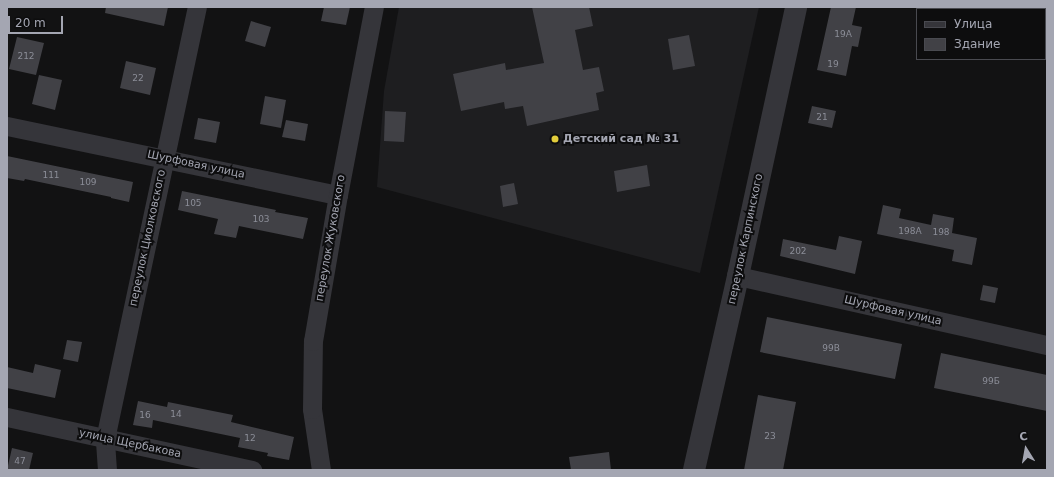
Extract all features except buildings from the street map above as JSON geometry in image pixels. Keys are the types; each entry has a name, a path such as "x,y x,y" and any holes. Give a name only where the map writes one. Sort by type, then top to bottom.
{"street":[{"name":"переулок Циолковского","path":"107,470 105,439 197,7"},
{"name":"переулок Жуковского","path":"321,470 312,409 314,342 338,195 374,7"},
{"name":"переулок Карпинского","path":"694,470 738,276 796,7"},
{"name":"Шурфовая улица","path":"7,126 338,195"},
{"name":"Шурфовая улица","path":"738,276 1047,345"},
{"name":"улица Щербакова","path":"7,417 252,470"}],"shaded area":[{"name":"Детский сад № 31","path":"399,7 759,7 700,273 377,187 384,91"}],"place":[{"name":"Детский сад № 31","path":"555,139"}]}
